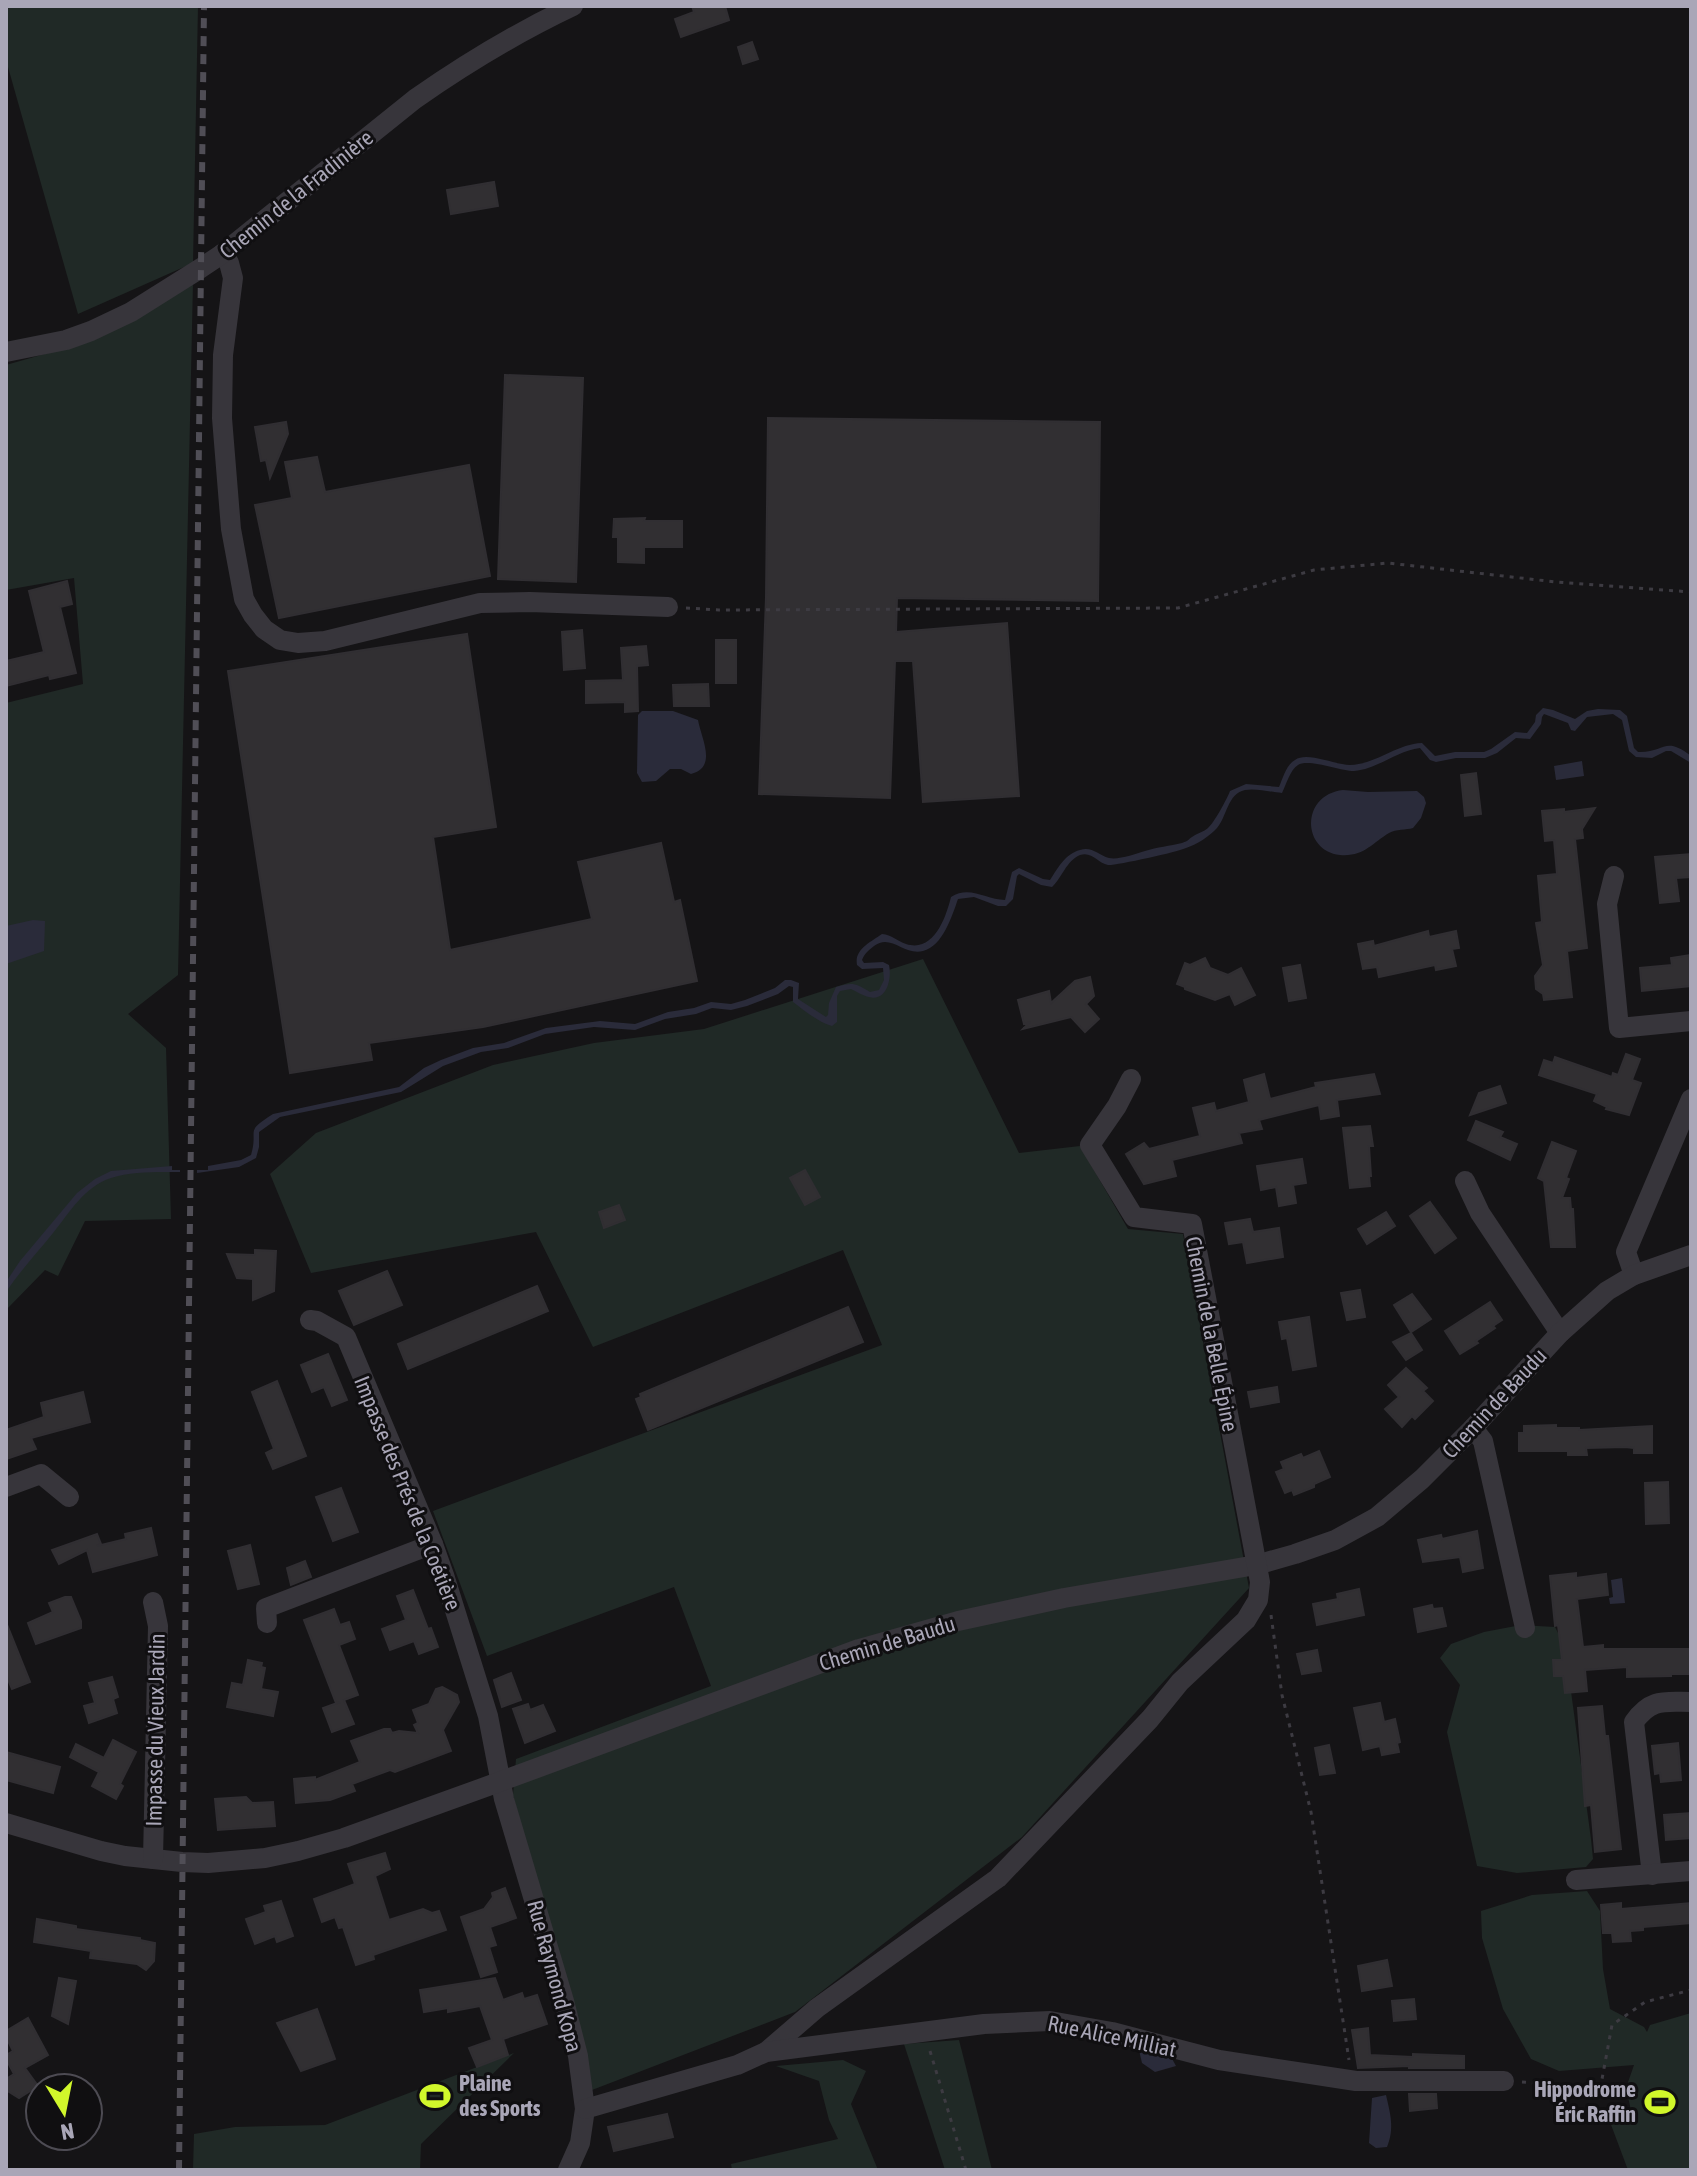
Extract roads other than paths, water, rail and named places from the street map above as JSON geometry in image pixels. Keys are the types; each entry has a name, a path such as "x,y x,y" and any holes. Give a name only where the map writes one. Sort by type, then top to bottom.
{"street":[{"name":"Chemin de la Fradinière","path":"6,352 66,340 131,312 222,254 446,77 540,13 573,6"},
{"path":"222,254 229,263 233,278 223,355 222,418 231,529 244,599 264,629 280,640 298,643 325,641 480,603 668,607"},
{"path":"1614,876 1607,904 1619,1028 1691,1021"},
{"name":"Chemin de la Belle Épine","path":"1131,1079 1090,1145 1134,1217 1192,1224 1256,1565"},
{"path":"1634,1275 1626,1252 1691,1099"},
{"path":"1465,1181 1480,1213 1560,1333"},
{"name":"Chemin de Baudu","path":"6,1823 101,1851 153,1859 208,1863 265,1858 298,1851 344,1838 859,1649 944,1625 1064,1598 1256,1565 1335,1540 1377,1517 1422,1479 1560,1333 1607,1291 1634,1275 1691,1255"},
{"name":"Impasse des Prés de la Coétière","path":"310,1320 346,1337 433,1544 488,1716 499,1782"},
{"path":"1473,1428 1483,1441 1525,1628"},
{"path":"6,1487 41,1474 69,1497"},
{"path":"267,1623 266,1608 433,1544"},
{"path":"766,2052 817,2008 998,1878 1150,1719 1180,1682 1246,1620 1258,1600 1260,1582 1256,1565"},
{"name":"Impasse du Vieux Jardin","path":"153,1602 158,1626 153,1859"},
{"path":"1652,1875 1634,1722 1643,1709 1659,1703 1691,1702"},
{"name":"Rue Raymond Kopa","path":"499,1782 578,2056 585,2109 577,2154 568,2170"},
{"path":"1576,1880 1691,1871"},
{"name":"Rue Alice Milliat","path":"585,2109 737,2065 766,2052 984,2024 1050,2021 1112,2032 1219,2060 1350,2080 1504,2081"}],"water":[{"path":"1543,708 1575,719 1587,711 1620,710 1627,716 1634,748 1638,752 1675,747 1691,756 1691,763 1671,751 1652,758 1636,757 1629,751 1622,720 1613,714 1587,717 1575,731 1568,723 1544,714 1530,739 1516,738 1485,758 1436,762 1430,760 1420,748 1363,770 1303,763 1293,770 1282,793 1254,789 1239,792 1217,828 1190,847 1113,865 1080,855 1071,861 1052,887 1019,874 1013,899 1006,906 974,897 958,899 946,930 930,948 916,952 886,942 867,952 862,960 864,963 883,962 889,965 887,988 875,998 851,989 840,991 837,996 837,1022 832,1026 793,1002 793,987 789,986 778,994 747,1006 731,1010 712,1008 635,1030 594,1027 545,1034 443,1066 401,1092 280,1117 259,1132 256,1158 239,1167 197,1173 197,1170 208,1170 208,1166 251,1155 255,1128 273,1114 399,1087 424,1068 441,1060 546,1028 600,1021 635,1024 711,1002 731,1004 745,1000 775,988 785,980 799,983 798,999 826,1017 836,987 854,984 870,992 879,990 884,980 883,968 862,969 857,965 858,955 864,946 882,934 906,944 924,943 937,931 951,897 965,892 1005,900 1012,872 1019,868 1050,880 1066,858 1080,850 1088,849 1117,858 1186,842 1211,825 1230,791 1246,784 1279,787 1289,765 1300,758 1360,764 1422,743 1435,756 1484,752 1515,732 1527,733"},
{"path":"642,711 673,711 698,720 706,751 704,765 691,774 681,769 670,769 656,781 642,782 637,773 638,715"},
{"path":"1582,761 1584,776 1556,780 1554,766"},
{"path":"1343,790 1417,791 1426,803 1421,818 1413,828 1392,832 1362,852 1340,855 1318,844 1311,823 1319,802 1329,794"},
{"path":"33,920 45,921 44,951 6,964 6,926"},
{"path":"172,1166 172,1170 180,1172 128,1174 93,1187 6,1292 6,1282 20,1261 77,1193 95,1179 111,1171"},
{"path":"1622,1578 1625,1603 1610,1604 1609,1598 1613,1597 1611,1580"},
{"path":"1138,2046 1170,2055 1176,2066 1155,2072 1142,2063"},
{"path":"1386,2095 1391,2133 1387,2147 1376,2148 1369,2143 1372,2098"}],"railway":[{"path":"179,2170 204,6"}],"place":[{"name":"Plaine des Sports","path":"435,2096"},
{"name":"Hippodrome Éric Raffin","path":"1660,2102"}]}
